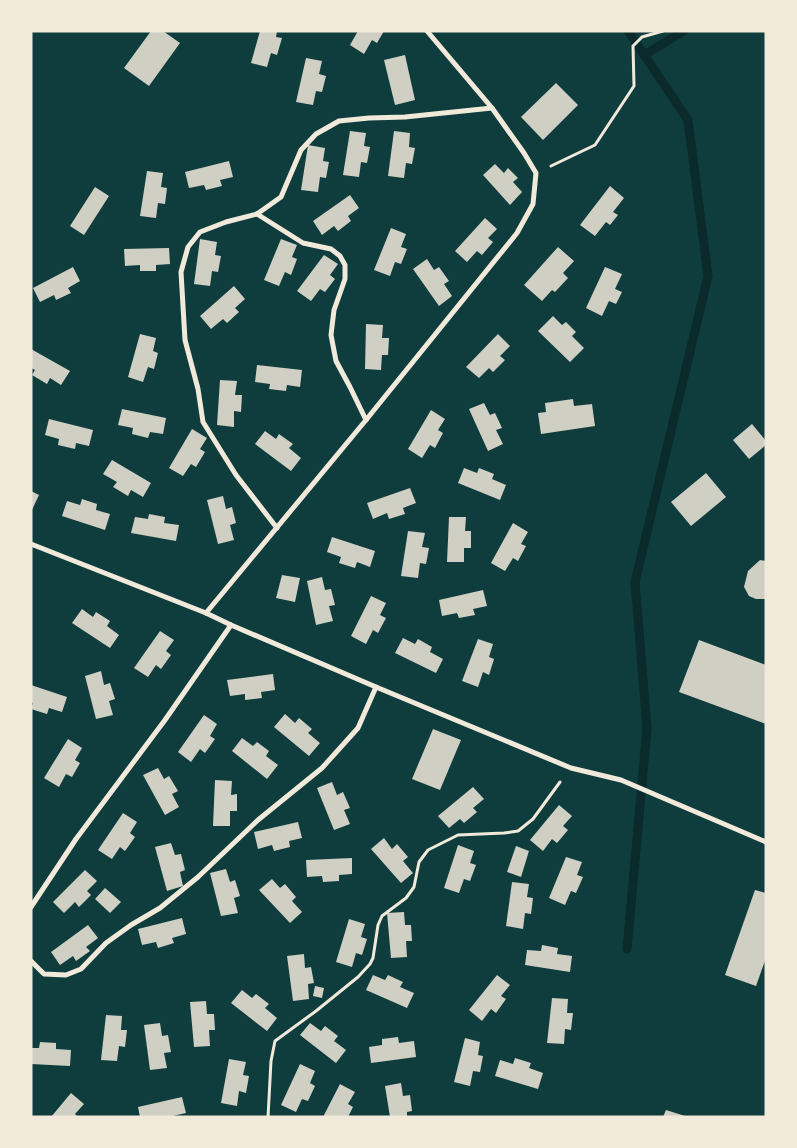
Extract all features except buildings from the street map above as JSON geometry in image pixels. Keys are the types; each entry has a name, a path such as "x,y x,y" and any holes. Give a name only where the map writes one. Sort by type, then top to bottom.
{"street":[{"path":"206,613 366,420 516,233 533,204 536,173 524,153 492,108 427,31"},
{"path":"277,528 236,476 203,422 198,389 184,330 181,272 188,247 200,232 226,222 257,214 281,197 301,150 316,134 339,121 405,117 492,108"},
{"path":"257,214 303,243 331,249 340,256 345,265 345,278 334,310 331,335 336,361 366,420"},
{"path":"31,544 206,613 376,687 571,768 621,780 766,842"},
{"path":"31,906 76,839 165,720 231,625"},
{"path":"31,961 44,974 66,975 81,969 106,943 131,925 160,908 198,877 258,820 322,768 358,728 376,687"}],"path":[{"path":"536,173 595,145 634,86 633,46 642,37 663,31"},
{"path":"268,1117 270,1061 275,1041 358,977 370,964 374,958 378,925 382,916 406,898 414,887 419,862 428,850 458,836 518,831 533,819 571,768"}],"waterway":[{"path":"627,949 647,728 635,582 708,276 688,120 628,31"},
{"path":"644,55 684,31"}]}
